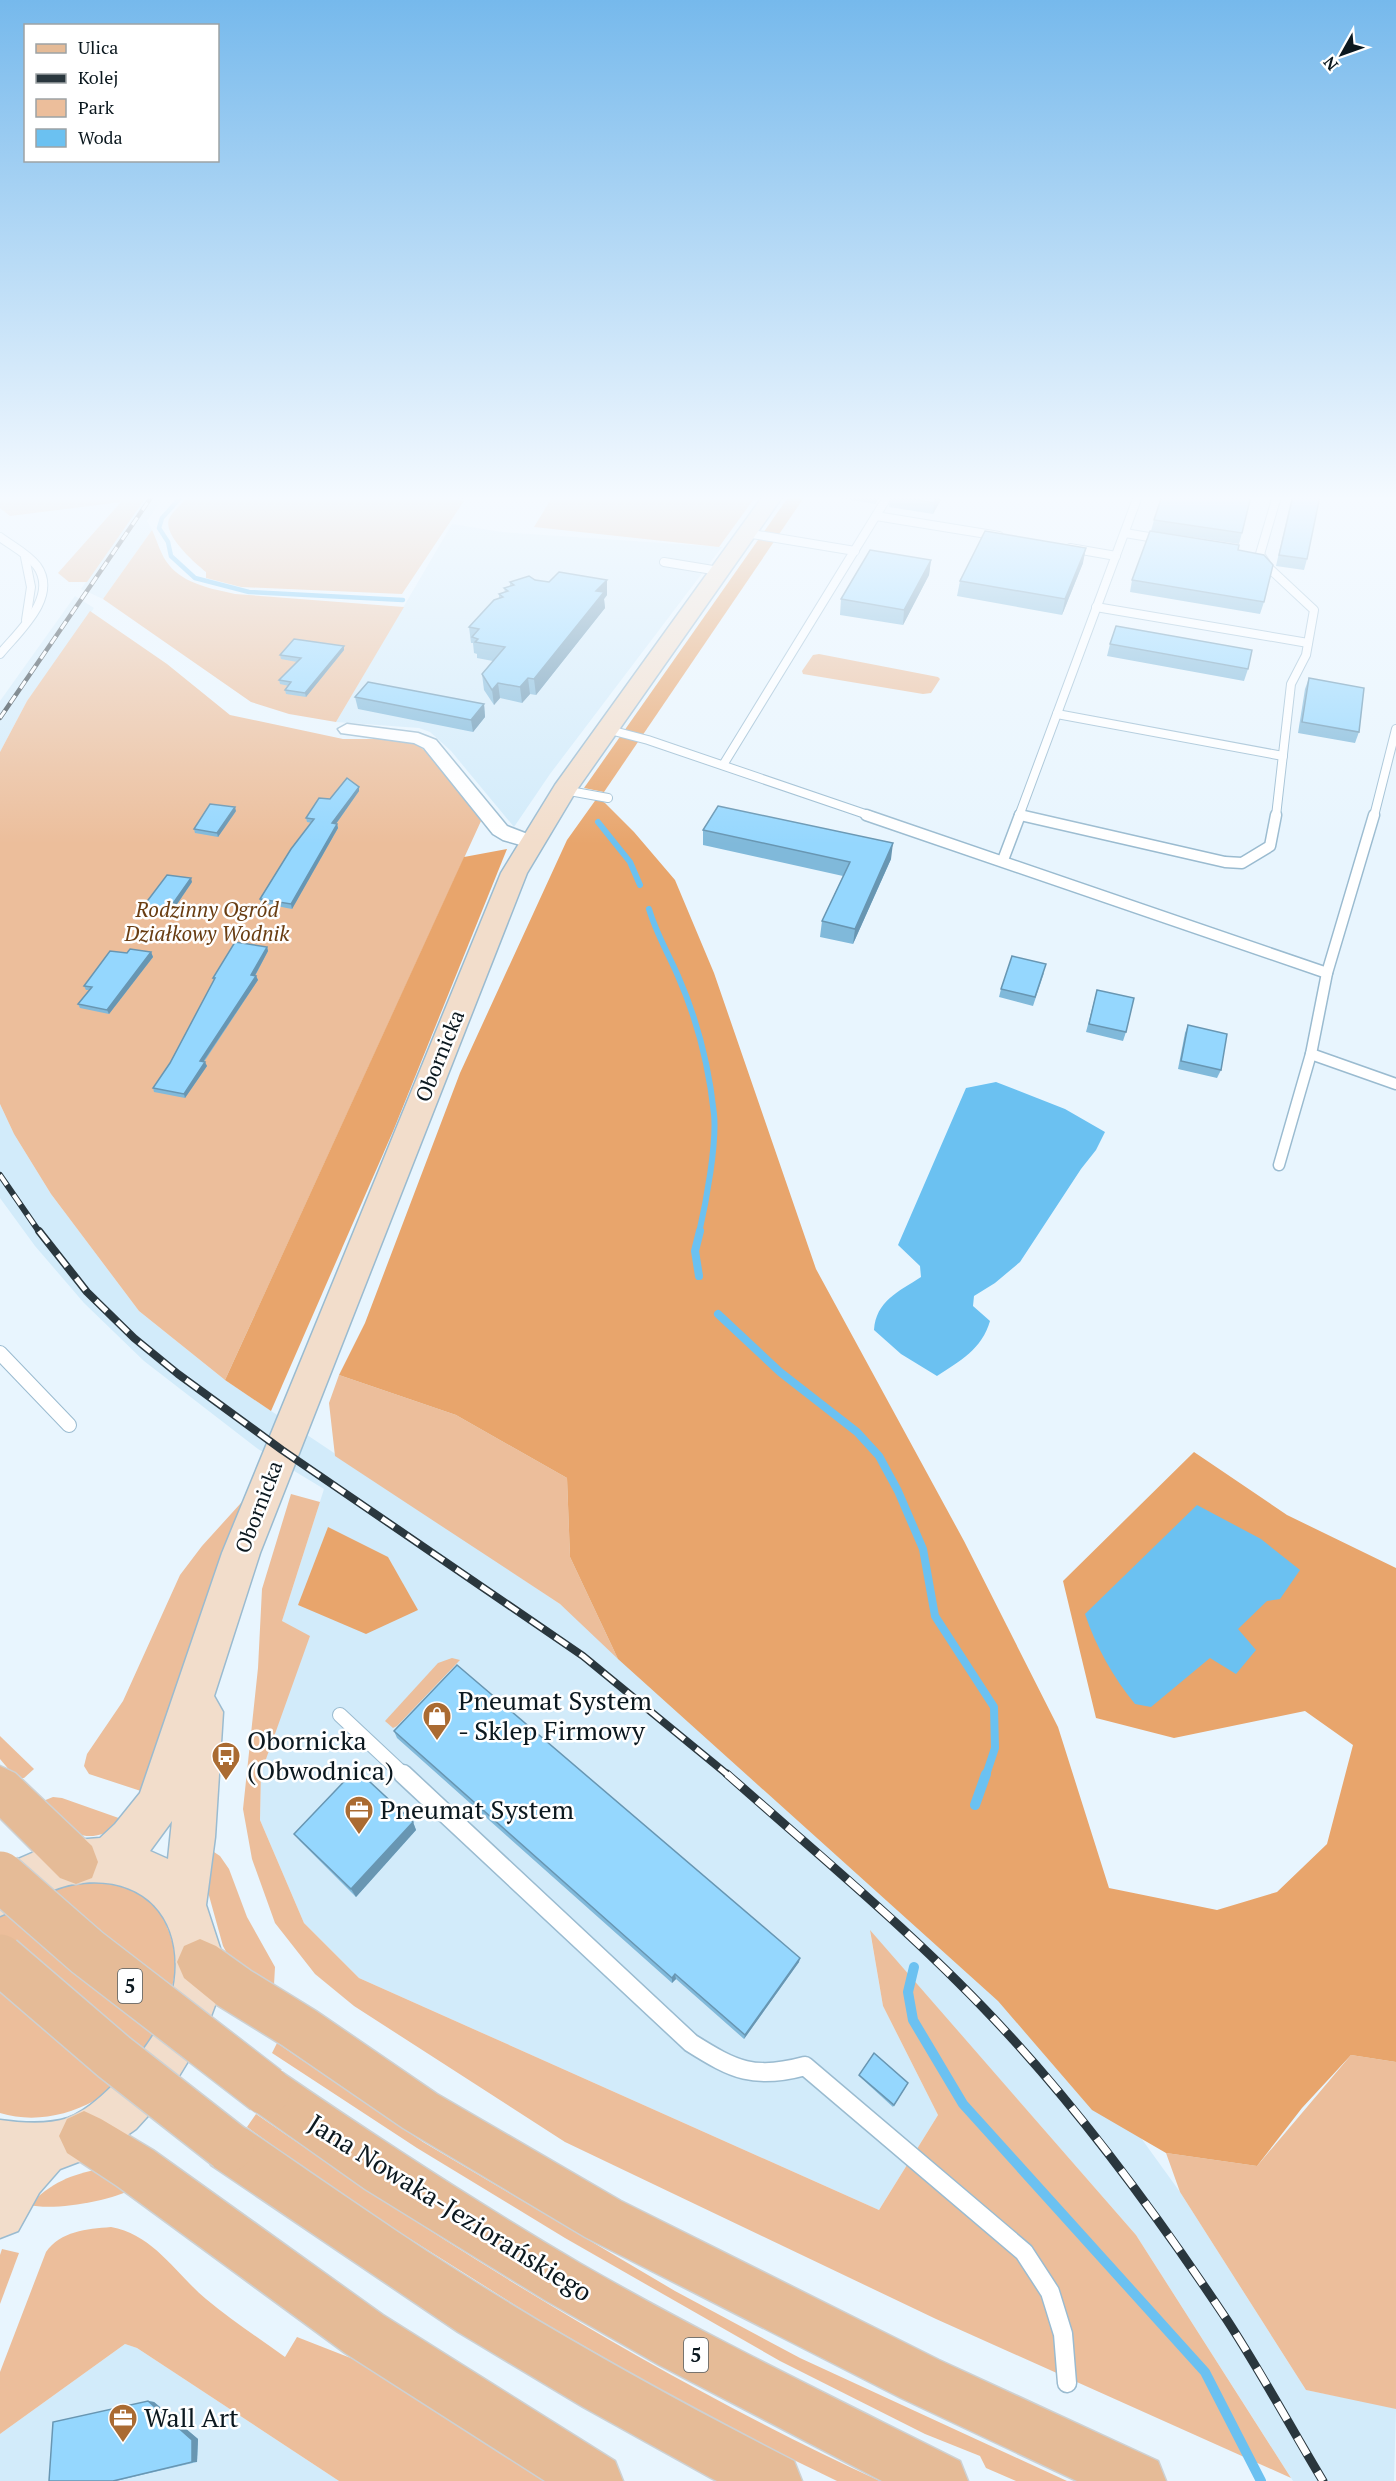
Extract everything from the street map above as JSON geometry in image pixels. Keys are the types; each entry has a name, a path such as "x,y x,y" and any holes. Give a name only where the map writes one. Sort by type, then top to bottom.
{"main road":[{"name":"Obornicka","path":"92,1861 131,1839 157,1806 241,1553 514,873 564,790 690,612"},
{"name":"Obornicka","path":"184,1904 193,1837 205,1667"},
{"path":"0,1788 92,1861"},
{"path":"0,1894 25,1877 92,1861 146,1869 169,1887 184,1904 197,1940 200,1962 195,1999 168,2054 120,2110 43,2143 21,2175 0,2213"},
{"name":"Jana Nowaka-Jeziorańskiego","path":"0,1876 87,1952 266,2090 383,2171 563,2282 678,2346 940,2481"},
{"path":"0,1959 114,2057 229,2147 333,2221 437,2289 680,2432 774,2481"},
{"path":"200,1962 234,1988 299,2028 420,2112 603,2219 920,2379 1138,2481"},
{"path":"43,2143 135,2168 364,2334 595,2481"}],"street":[{"path":"347,729 418,738 430,744 500,830 510,836 531,842"}],"lane":[{"path":"26,620 27,612"},
{"path":"0,654 3,645 34,612"},
{"path":"723,765 818,612"},
{"path":"1003,860 1094,612"},
{"path":"1124,612 1308,643"},
{"path":"1020,815 1225,862 1242,863 1270,846 1281,788 1291,684 1302,664 1314,612"},
{"path":"1057,714 1283,756"},
{"path":"606,729 639,737 723,765 1327,973"},
{"path":"1279,1165 1311,1054 1327,973 1365,852 1396,729"},
{"path":"564,790 608,798"},
{"path":"1311,1054 1396,1084"},
{"path":"0,1353 69,1425"},
{"path":"340,1715 691,2043 736,2071 775,2075 805,2066 1024,2252 1050,2292 1063,2334 1067,2383"}],"shaded area":[{"path":"64,612 91,612 27,701 0,752 0,701"},
{"path":"401,612 673,612 550,774 514,827 451,751 430,732 419,728 336,722"},
{"path":"708,612 726,612 604,792 584,788"},
{"path":"597,798 634,832 675,880 714,973 816,1269 964,1541 1058,1727 1109,1888 1217,1910 1277,1892 1327,1844 1353,1745 1305,1711 1174,1738 1096,1718 1063,1581 1194,1452 1287,1515 1396,1568 1396,2062 1351,2055 1302,2108 1257,2166 1166,2153 1092,2110 998,2001 618,1659 570,1557 567,1478 456,1415 339,1375 365,1323 460,1073 567,840"},
{"path":"507,849 394,1129 271,1411 225,1380 464,857"},
{"path":"0,1104 14,1134 51,1194 139,1311 225,1380 560,1604 1097,2077 1180,2192 1306,2390 1396,2408 1394,2481 1293,2481 1136,2235 870,1931 883,2006 938,2115 879,2210 359,1978 304,1923 260,1820 261,1773 282,1621 324,1489 258,1449 144,1361 84,1303 35,1246 0,1198"},
{"path":"328,1527 388,1557 418,1610 366,1634 298,1605"},
{"path":"125,2344 137,2348 339,2481 0,2481 0,2434"}],"green space":[{"name":"Rodzinny Ogród Działkowy Wodnik","path":"91,612 167,664 230,715 343,739 394,739 415,743 434,758 481,821 225,1380 139,1311 51,1194 14,1134 0,1104 0,752 27,701"},
{"path":"121,612 401,612 336,722 289,714 251,702"},
{"path":"819,654 940,679 931,693 923,694 803,674 802,671 813,655"},
{"path":"339,1375 456,1415 567,1478 570,1557 618,1659 560,1604 335,1456 329,1403"},
{"path":"250,1493 153,1795 89,1774 84,1766 87,1754 123,1701 180,1575 202,1546"},
{"path":"291,1494 320,1502 282,1621 310,1636 261,1773 260,1820 304,1923 359,1978 879,2210 938,2115 883,2006 870,1930 1136,2235 1291,2478 936,2319 565,2142 354,2006 315,1974 275,1923 252,1859 243,1809 258,1668 262,1589"},
{"path":"452,1658 460,1660 397,1726 393,1728 385,1721 438,1663"},
{"path":"0,1736 34,1769 24,1778 16,1778 0,1759"},
{"path":"53,1797 62,1798 130,1822 101,1834 81,1835 64,1823 43,1801"},
{"path":"211,1850 220,1856 229,1869 247,1917 275,1967 274,1985 231,1961 223,1946 208,1892"},
{"path":"105,1877 137,1891 150,1900 161,1914 172,1940 175,1964 172,1987 152,2040 130,2072 115,2087 80,2108 40,2117 20,2117 0,2113 0,1916 54,1882"},
{"path":"277,2043 423,2142 675,2291 800,2358 1067,2481 1016,2481 986,2468 980,2456 925,2434 780,2361 565,2238 417,2148 272,2053"},
{"path":"1351,2055 1396,2062 1396,2409 1306,2390 1180,2192 1166,2153 1257,2166"},
{"path":"256,2114 406,2215 560,2311 718,2400 880,2481 837,2481 714,2421 537,2319 342,2196 247,2127"},
{"path":"101,2169 135,2188 112,2197 83,2204 53,2207 29,2205 45,2191 62,2181"},
{"path":"111,2227 126,2231 152,2246 206,2299 285,2357 297,2337 366,2364 555,2481 339,2481 137,2348 125,2344 0,2434 0,2372 46,2252 67,2235 83,2230"},
{"path":"2,2249 19,2253 0,2304 0,2255"}],"water":[{"path":"996,1082 1065,1109 1105,1132 1096,1150 1020,1262 995,1283 974,1296 973,1306 990,1321 982,1339 969,1353 937,1376 901,1354 874,1330 876,1320 884,1304 890,1298 921,1277 920,1266 898,1245 966,1088"},
{"path":"1197,1505 1261,1539 1300,1570 1280,1599 1267,1601 1238,1629 1256,1650 1236,1674 1210,1658 1151,1707 1135,1704 1106,1661 1085,1614"}],"building":[{"path":"483,612 588,612 534,679 528,678 520,687 498,683 492,690 482,674 505,647 475,642 478,639 472,637 479,629 469,627"},
{"path":"1116,626 1252,650 1248,669 1110,644"},
{"path":"294,639 344,646 305,693 285,690 291,682 279,680 301,658 280,655"},
{"path":"1309,678 1364,688 1359,732 1302,722"},
{"path":"368,682 484,704 471,720 355,697"},
{"path":"347,778 359,787 332,823 337,824 291,904 260,899 291,849 314,819 306,818 319,798 330,799"},
{"path":"210,804 235,807 217,833 194,829"},
{"path":"718,806 893,843 855,929 822,921 850,862 703,830"},
{"path":"167,875 191,878 167,912 142,908"},
{"path":"235,942 267,947 251,975 256,976 200,1061 205,1062 184,1094 153,1088 170,1063 215,978 213,978"},
{"path":"130,949 151,952 107,1010 78,1004 92,987 84,986 110,951 127,953"},
{"path":"1012,956 1046,964 1035,997 1001,989"},
{"path":"1097,990 1134,998 1126,1032 1089,1024"},
{"path":"1188,1025 1227,1034 1221,1070 1181,1061"},
{"path":"457,1665 800,1958 745,2035 675,1974 672,1978 394,1731"},
{"path":"356,1769 413,1822 351,1889 294,1834"},
{"path":"874,2053 908,2083 894,2105 859,2075"},
{"path":"148,2401 192,2440 192,2462 113,2481 49,2481 53,2422"}],"waterway":[{"path":"598,822 630,862 640,885"},
{"path":"649,909 691,1009 712,1096 714,1141 708,1190 699,1233"},
{"path":"699,1276 695,1251 700,1231"},
{"path":"718,1314 780,1372 857,1432 879,1456 898,1491 923,1549 935,1616 994,1707 995,1748 986,1775"},
{"path":"975,1805 986,1774"},
{"path":"914,1967 908,1992 913,2020 963,2104 1205,2372 1261,2481"}],"railway":[{"path":"0,718 73,612"},
{"path":"0,1175 40,1233"},
{"path":"39,1231 87,1292 134,1338 178,1374 282,1450 583,1656 728,1775"},
{"path":"727,1774 871,1900 975,1999 1038,2067 1123,2173 1202,2283 1252,2360 1323,2481"}],"place":[{"name":"Pneumat System - Sklep Firmowy","path":"437,1742"},
{"name":"Obornicka (Obwodnica)","path":"226,1782"},
{"name":"Pneumat System","path":"359,1836"},
{"name":"Wall Art","path":"123,2444"}]}
